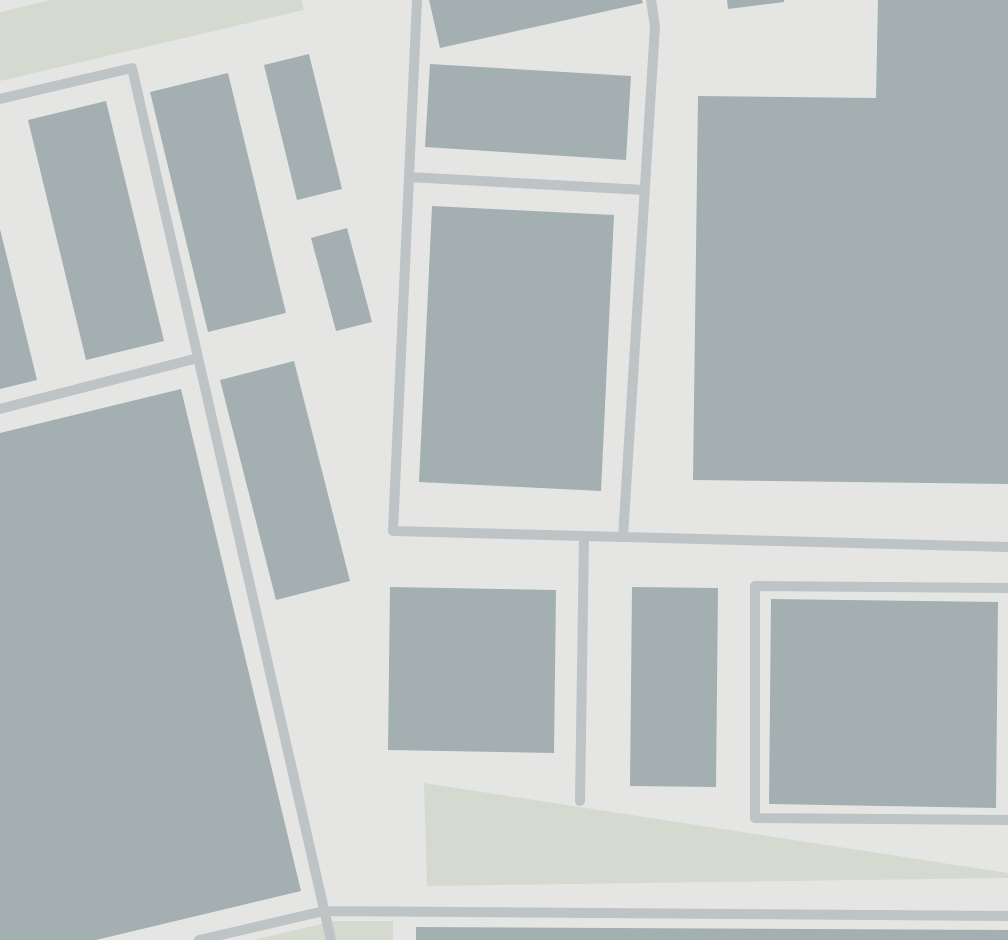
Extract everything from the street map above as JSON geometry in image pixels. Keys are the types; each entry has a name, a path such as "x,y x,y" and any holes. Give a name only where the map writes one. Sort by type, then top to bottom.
{"lane":[{"path":"417,0 393,531 1008,547"},
{"path":"623,537 656,26 652,0"},
{"path":"0,99 132,68 331,940"},
{"path":"409,177 644,190"},
{"path":"0,409 198,358"},
{"path":"580,801 584,536"},
{"path":"1008,588 755,586 755,818 1008,820"},
{"path":"199,940 324,911 1008,916"}],"shaded area":[{"path":"0,0 1008,0 1008,940 0,940"},
{"path":"50,0 301,0 304,10 0,81 0,12"},
{"path":"424,783 1008,873 1008,878 427,886"},
{"path":"334,921 393,921 393,940 253,940"}],"building":[{"path":"429,0 642,0 643,3 440,48"},
{"path":"727,0 784,0 784,2 728,9"},
{"path":"878,0 1008,0 1008,484 693,480 698,96 876,98"},
{"path":"309,54 342,189 297,200 264,65"},
{"path":"430,64 631,76 626,160 425,147"},
{"path":"228,73 286,313 208,332 150,92"},
{"path":"106,101 164,341 86,360 28,120"},
{"path":"432,206 614,215 601,491 419,482"},
{"path":"347,228 372,322 336,331 311,238"},
{"path":"0,229 37,380 0,389"},
{"path":"294,361 350,581 276,600 220,380"},
{"path":"181,389 301,891 96,940 0,940 0,433"},
{"path":"390,587 556,590 554,753 388,750"},
{"path":"632,587 718,588 716,787 630,786"},
{"path":"771,599 998,602 996,808 769,804"},
{"path":"416,927 1008,930 1008,940 416,940"}]}
